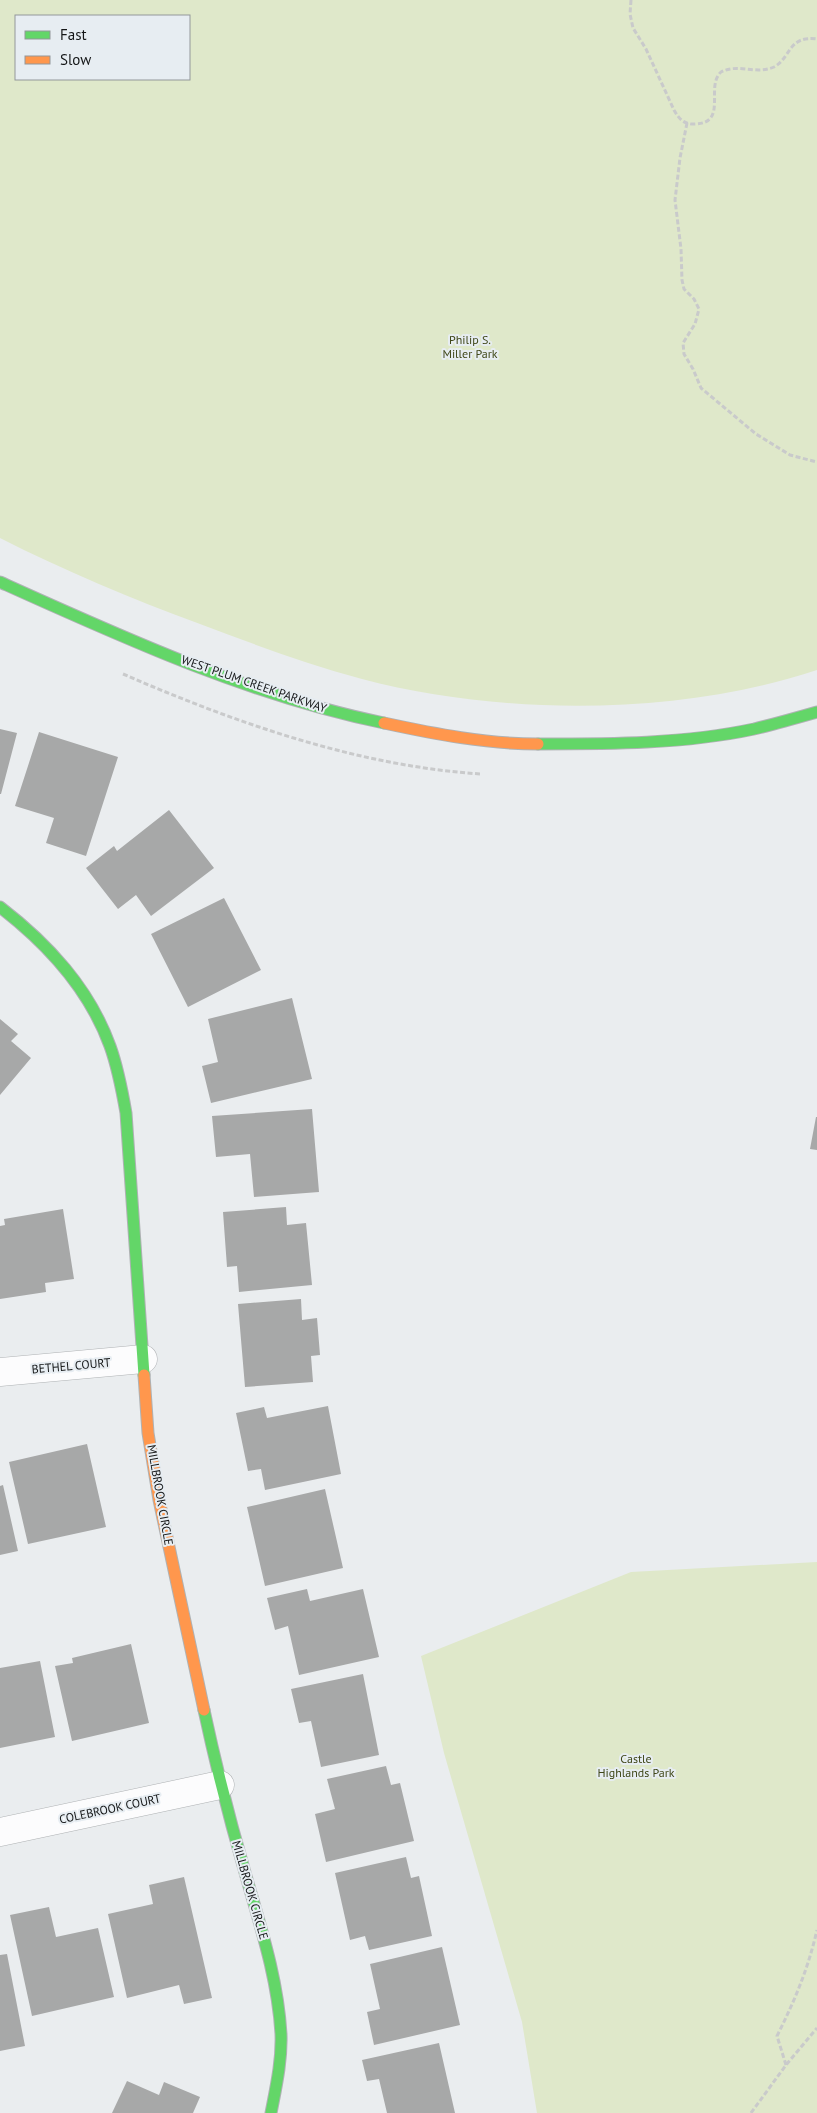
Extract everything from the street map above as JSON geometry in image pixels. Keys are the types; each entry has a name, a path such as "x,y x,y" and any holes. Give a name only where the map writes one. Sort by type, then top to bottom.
{"street":[{"name":"WEST PLUM CREEK PARKWAY","path":"0,582 125,638 275,694 354,717 431,733 514,744 607,744 684,739 754,729 817,712"},
{"name":"MILLBROOK CIRCLE","path":"0,907 35,936 63,964 87,998 105,1031 118,1071 126,1113 148,1433 159,1500 220,1785 269,1956 277,1995 281,2035 280,2068 271,2113"},
{"name":"BETHEL COURT","path":"0,1372 143,1359"},
{"name":"COLEBROOK COURT","path":"0,1832 220,1785"}],"path":[{"path":"632,0 630,14 633,28 646,50 674,110 680,119 687,123 700,124 710,119 715,103 715,82 720,72 737,67 769,68 780,63 794,44 817,39"},
{"path":"687,123 680,158 675,200 681,249 682,280 684,288 694,299 698,309 695,324 683,343 684,354 701,388 748,429 790,455 817,462"},
{"path":"786,2065 777,2036 798,1994 817,1930"},
{"path":"751,2113 786,2065 817,2028"}],"green space":[{"name":"Philip S. Miller Park","path":"0,0 817,0 817,670 763,685 707,696 649,703 590,706 531,705 473,700 416,691 362,679 300,660 149,605 49,562 0,538"},
{"name":"Castle Highlands Park","path":"817,1562 817,2113 537,2113 522,2022 444,1753 421,1656 631,1572"}],"building":[{"path":"0,729 17,733 1,794 0,794"},
{"path":"39,732 118,757 86,856 46,843 54,818 15,806"},
{"path":"169,810 214,868 151,916 136,895 118,909 86,868 114,846 117,851"},
{"path":"224,898 261,970 188,1007 151,934"},
{"path":"292,998 312,1079 211,1103 202,1066 218,1062 208,1019"},
{"path":"0,1019 18,1034 11,1041 31,1058 0,1095"},
{"path":"312,1109 319,1192 254,1197 250,1154 216,1157 212,1116"},
{"path":"817,1117 817,1150 810,1149"},
{"path":"286,1207 287,1225 306,1223 312,1285 239,1292 237,1266 227,1267 223,1212"},
{"path":"63,1209 74,1279 45,1283 46,1292 0,1299 0,1226 5,1225 4,1219"},
{"path":"301,1299 302,1320 317,1318 320,1355 311,1356 313,1382 245,1387 238,1304"},
{"path":"328,1406 341,1474 265,1490 261,1469 248,1471 236,1413 264,1407 267,1418"},
{"path":"87,1444 106,1527 28,1544 9,1462"},
{"path":"3,1485 18,1551 0,1555 0,1486"},
{"path":"325,1489 343,1568 265,1586 247,1507"},
{"path":"307,1589 310,1601 363,1589 379,1657 299,1675 288,1626 275,1630 267,1598"},
{"path":"131,1644 149,1723 72,1741 55,1666 73,1663 72,1658"},
{"path":"40,1661 55,1737 0,1748 0,1668"},
{"path":"363,1674 379,1755 321,1767 311,1721 299,1723 291,1689"},
{"path":"386,1766 391,1785 400,1783 414,1841 326,1862 315,1814 335,1809 327,1779"},
{"path":"406,1857 411,1878 419,1876 432,1936 369,1950 365,1936 350,1940 335,1873"},
{"path":"184,1877 212,1998 184,2004 179,1985 127,1998 108,1914 153,1904 149,1885"},
{"path":"49,1907 56,1937 98,1928 114,1997 32,2016 10,1915"},
{"path":"442,1947 460,2025 374,2045 367,2012 380,2009 370,1964"},
{"path":"7,1954 25,2046 0,2051 0,1955"},
{"path":"439,2043 455,2113 387,2113 379,2079 367,2081 362,2060"},
{"path":"127,2081 159,2095 164,2082 200,2097 193,2113 112,2113"}],"traffic: fast":[{"path":"0,582 141,644 237,681 285,697 384,723"},
{"path":"538,744 620,743 701,738 754,729 817,712"},
{"path":"0,907 34,936 79,986 91,1005 113,1054 126,1113 144,1375"},
{"path":"204,1710 213,1752 273,1974 279,2014 281,2054 271,2113"}],"traffic: slow":[{"path":"384,723 461,738 538,744"},
{"path":"144,1375 148,1433 159,1500 204,1710"}]}
